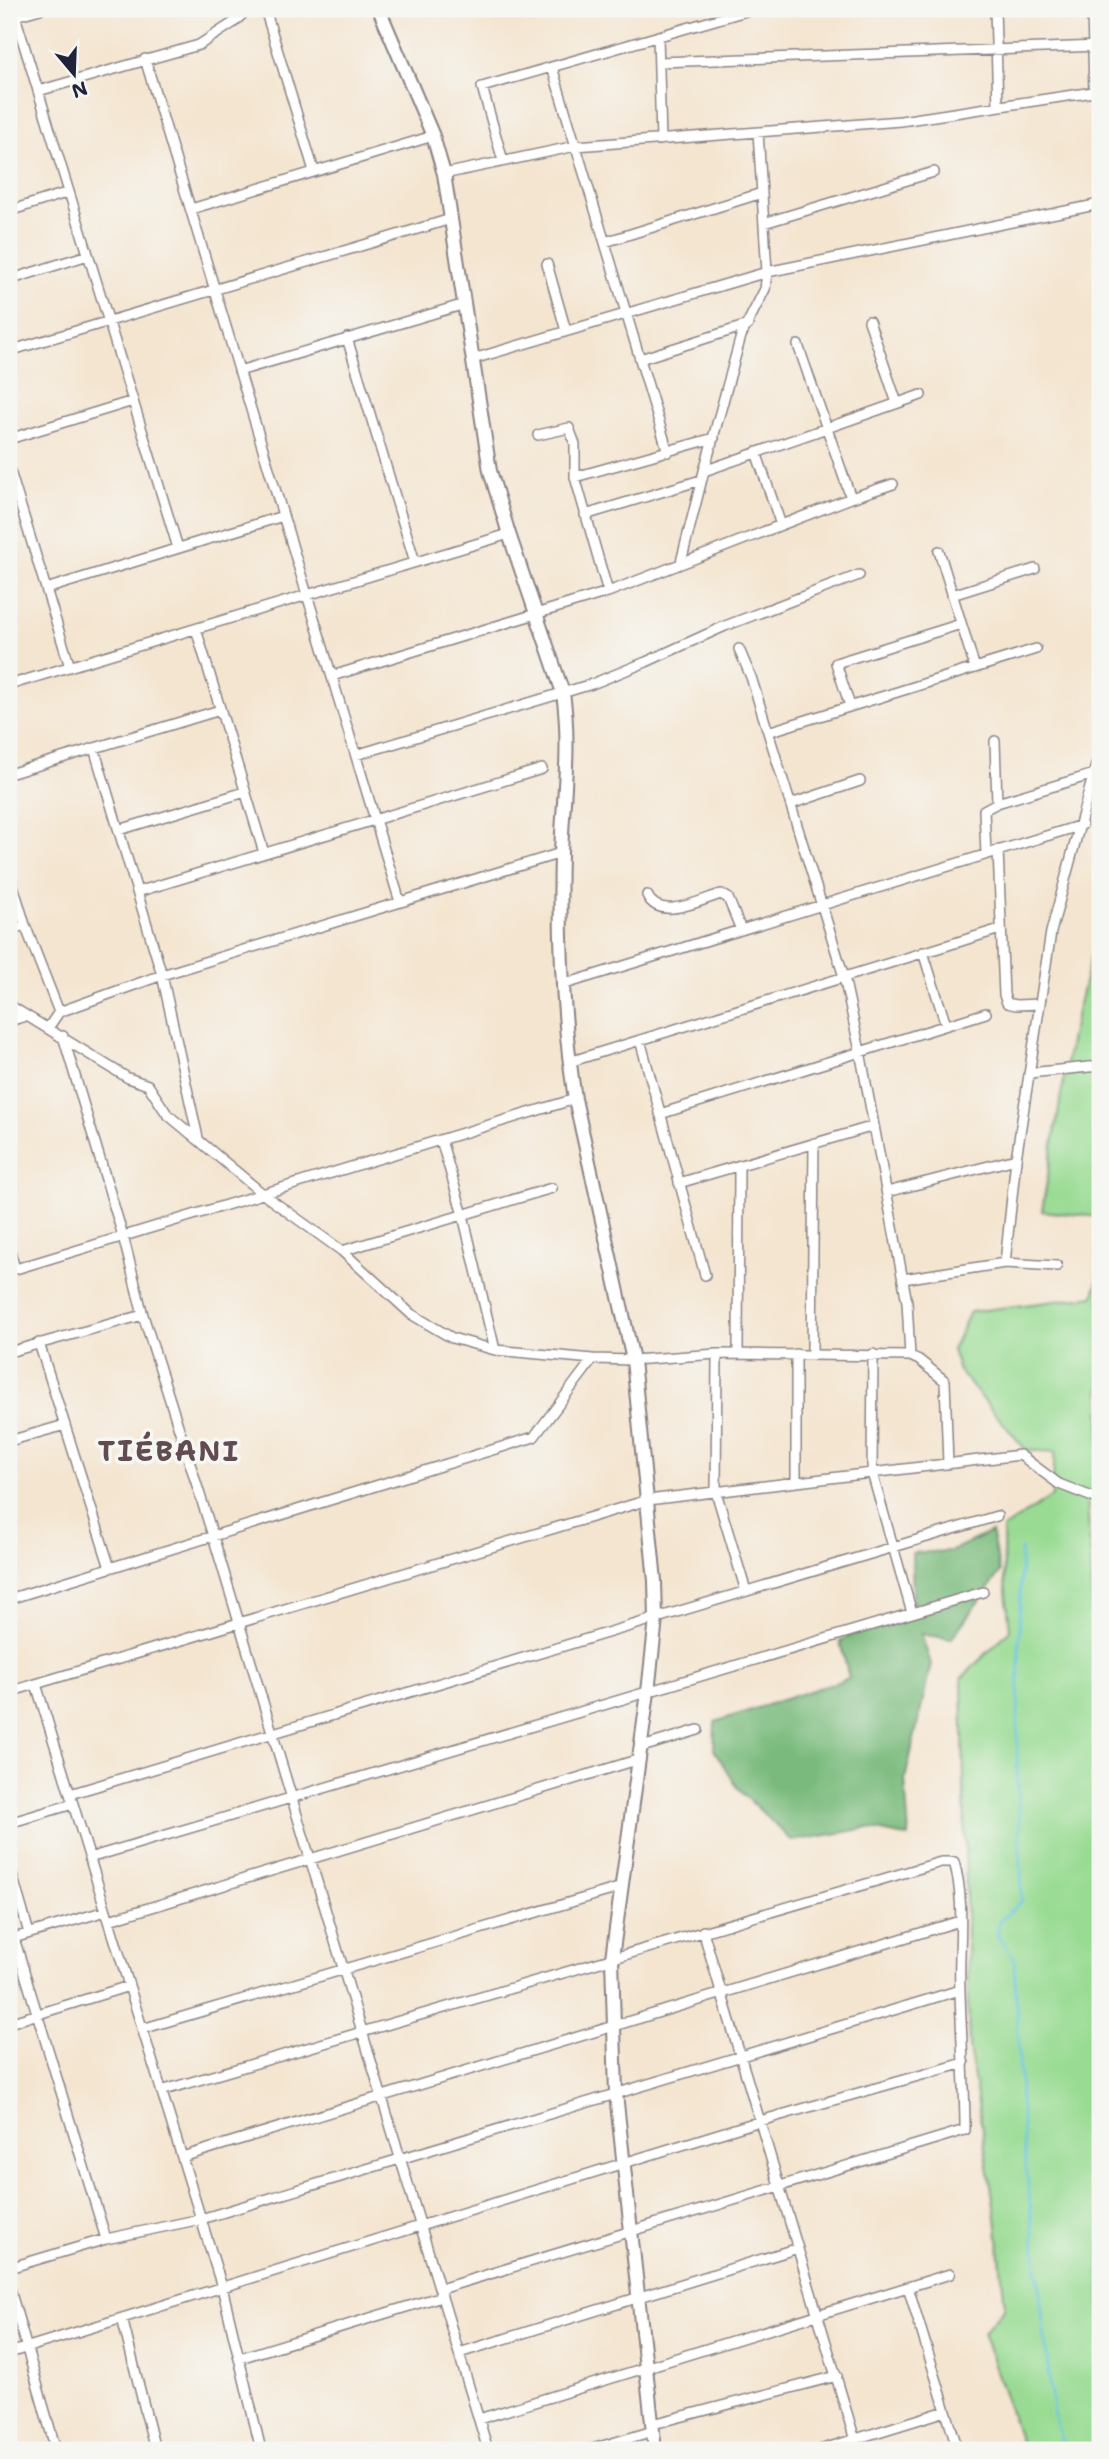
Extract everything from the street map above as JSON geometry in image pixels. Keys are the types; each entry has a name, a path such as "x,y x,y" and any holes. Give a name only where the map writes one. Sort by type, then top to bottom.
{"main road":[{"path":"379,9 433,136 444,174 490,471 563,693 567,736 561,853 562,985 569,1062 632,1360 655,1581 656,1619 648,1692 612,1958 616,2094 655,2450"}],"street":[{"path":"40,9 13,18 38,91 178,548"},
{"path":"38,91 199,45 233,23 248,9"},
{"path":"265,9 314,171"},
{"path":"503,161 482,87 753,9"},
{"path":"995,9 998,106"},
{"path":"444,174 576,146 901,121 1097,91 1097,47 1092,9"},
{"path":"658,36 661,139"},
{"path":"659,62 1097,47"},
{"path":"145,59 400,902"},
{"path":"552,67 668,452"},
{"path":"681,562 741,336 765,289 767,272 758,132"},
{"path":"191,209 433,136"},
{"path":"764,223 934,172"},
{"path":"9,211 69,192"},
{"path":"605,243 762,193"},
{"path":"473,359 767,272 1100,204"},
{"path":"9,351 451,219"},
{"path":"9,280 88,255"},
{"path":"547,264 566,331"},
{"path":"239,370 464,304"},
{"path":"869,321 897,403"},
{"path":"640,359 748,325"},
{"path":"348,338 415,562"},
{"path":"798,345 851,498"},
{"path":"585,515 921,395"},
{"path":"9,439 133,401"},
{"path":"538,435 569,428 576,444 575,477 608,592"},
{"path":"575,477 714,438"},
{"path":"756,452 781,525"},
{"path":"9,468 70,667"},
{"path":"332,676 608,592 681,562 893,484"},
{"path":"46,589 283,516"},
{"path":"9,685 509,534"},
{"path":"939,551 975,668"},
{"path":"952,595 1035,569"},
{"path":"356,755 592,684 725,625 859,575"},
{"path":"850,706 836,663 961,624"},
{"path":"196,629 264,853"},
{"path":"739,649 751,677 844,977 903,1279 910,1356"},
{"path":"768,732 1035,649"},
{"path":"9,774 220,710"},
{"path":"995,741 997,803"},
{"path":"94,748 162,975 198,1139"},
{"path":"1005,1263 1016,1158 1051,932 1082,825 1100,750"},
{"path":"137,891 542,769"},
{"path":"986,854 984,810 997,803 1094,774"},
{"path":"790,804 860,781"},
{"path":"118,830 245,792"},
{"path":"562,985 1082,825"},
{"path":"998,850 1004,995 1007,1003 1040,1004"},
{"path":"48,1028 59,1012 162,975 561,853"},
{"path":"9,872 25,925 59,1012"},
{"path":"647,895 652,904 667,910 721,894 729,898 741,930"},
{"path":"9,930 25,925"},
{"path":"569,1062 1000,929"},
{"path":"923,953 946,1025"},
{"path":"9,1004 128,1078 148,1085 167,1114 263,1194 342,1251 411,1314 452,1338 495,1350 593,1359 632,1360 718,1354 910,1356 945,1381 948,1464"},
{"path":"660,1114 986,1013"},
{"path":"9,1021 26,1016"},
{"path":"63,1036 123,1237 143,1315 213,1536 488,2450"},
{"path":"640,1040 705,1275"},
{"path":"1030,1073 1099,1066"},
{"path":"9,1248 12,1270 575,1099"},
{"path":"679,1183 874,1126"},
{"path":"440,1140 463,1215 495,1350"},
{"path":"812,1354 814,1143"},
{"path":"887,1192 1016,1158"},
{"path":"737,1354 739,1166"},
{"path":"342,1251 552,1188"},
{"path":"903,1279 1005,1263 1057,1266"},
{"path":"9,1352 143,1315"},
{"path":"39,1343 110,1568"},
{"path":"718,1354 716,1492 746,1591"},
{"path":"796,1354 796,1482"},
{"path":"873,1354 872,1473 912,1613"},
{"path":"9,1599 534,1437 593,1359"},
{"path":"9,1441 65,1425"},
{"path":"9,1692 648,1500 1020,1455 1059,1484 1100,1500"},
{"path":"9,1823 71,1799 272,1733 998,1516"},
{"path":"89,1858 983,1592"},
{"path":"36,1684 222,2287 261,2450"},
{"path":"106,2239 37,2014 11,1939 107,1916 310,1859 641,1753 698,1730"},
{"path":"161,2091 941,1862 954,1862 960,1921 965,2130 631,2231 240,2358"},
{"path":"9,1864 11,1879 29,1933"},
{"path":"142,2029 622,1887"},
{"path":"182,2157 960,1921"},
{"path":"703,1931 859,2450"},
{"path":"9,2023 129,1986"},
{"path":"9,2268 106,2239 201,2219 960,1990"},
{"path":"9,2353 760,2121 964,2063"},
{"path":"459,2353 798,2248"},
{"path":"479,2419 950,2274"},
{"path":"9,2286 56,2450"},
{"path":"908,2287 958,2450"},
{"path":"122,2318 155,2450"},
{"path":"590,2450 653,2428 836,2376"},
{"path":"820,2450 946,2411"}],"green space":[{"path":"1100,920 1100,1217 1042,1211 1071,1036"},
{"path":"1100,1267 1100,1503 1087,1497 1100,1739 1100,2450 1023,2450 983,2332 1005,2307 996,2217 969,2047 962,1678 1010,1630 1003,1529 1052,1496 1055,1452 1026,1450 959,1371 952,1350 970,1312 1094,1296"},
{"path":"991,1532 1000,1572 951,1639 921,1634 931,1664 905,1779 909,1837 868,1828 792,1841 740,1791 714,1750 715,1722 849,1678 840,1641 913,1604 912,1553 951,1551"}],"waterway":[{"path":"1021,1548 1017,1769 1022,1900 1000,1921 997,1935 1014,1957 1023,2140 1053,2412 1064,2450"}],"district":[{"name":"TIÉBANI","path":"169,1451"}]}
